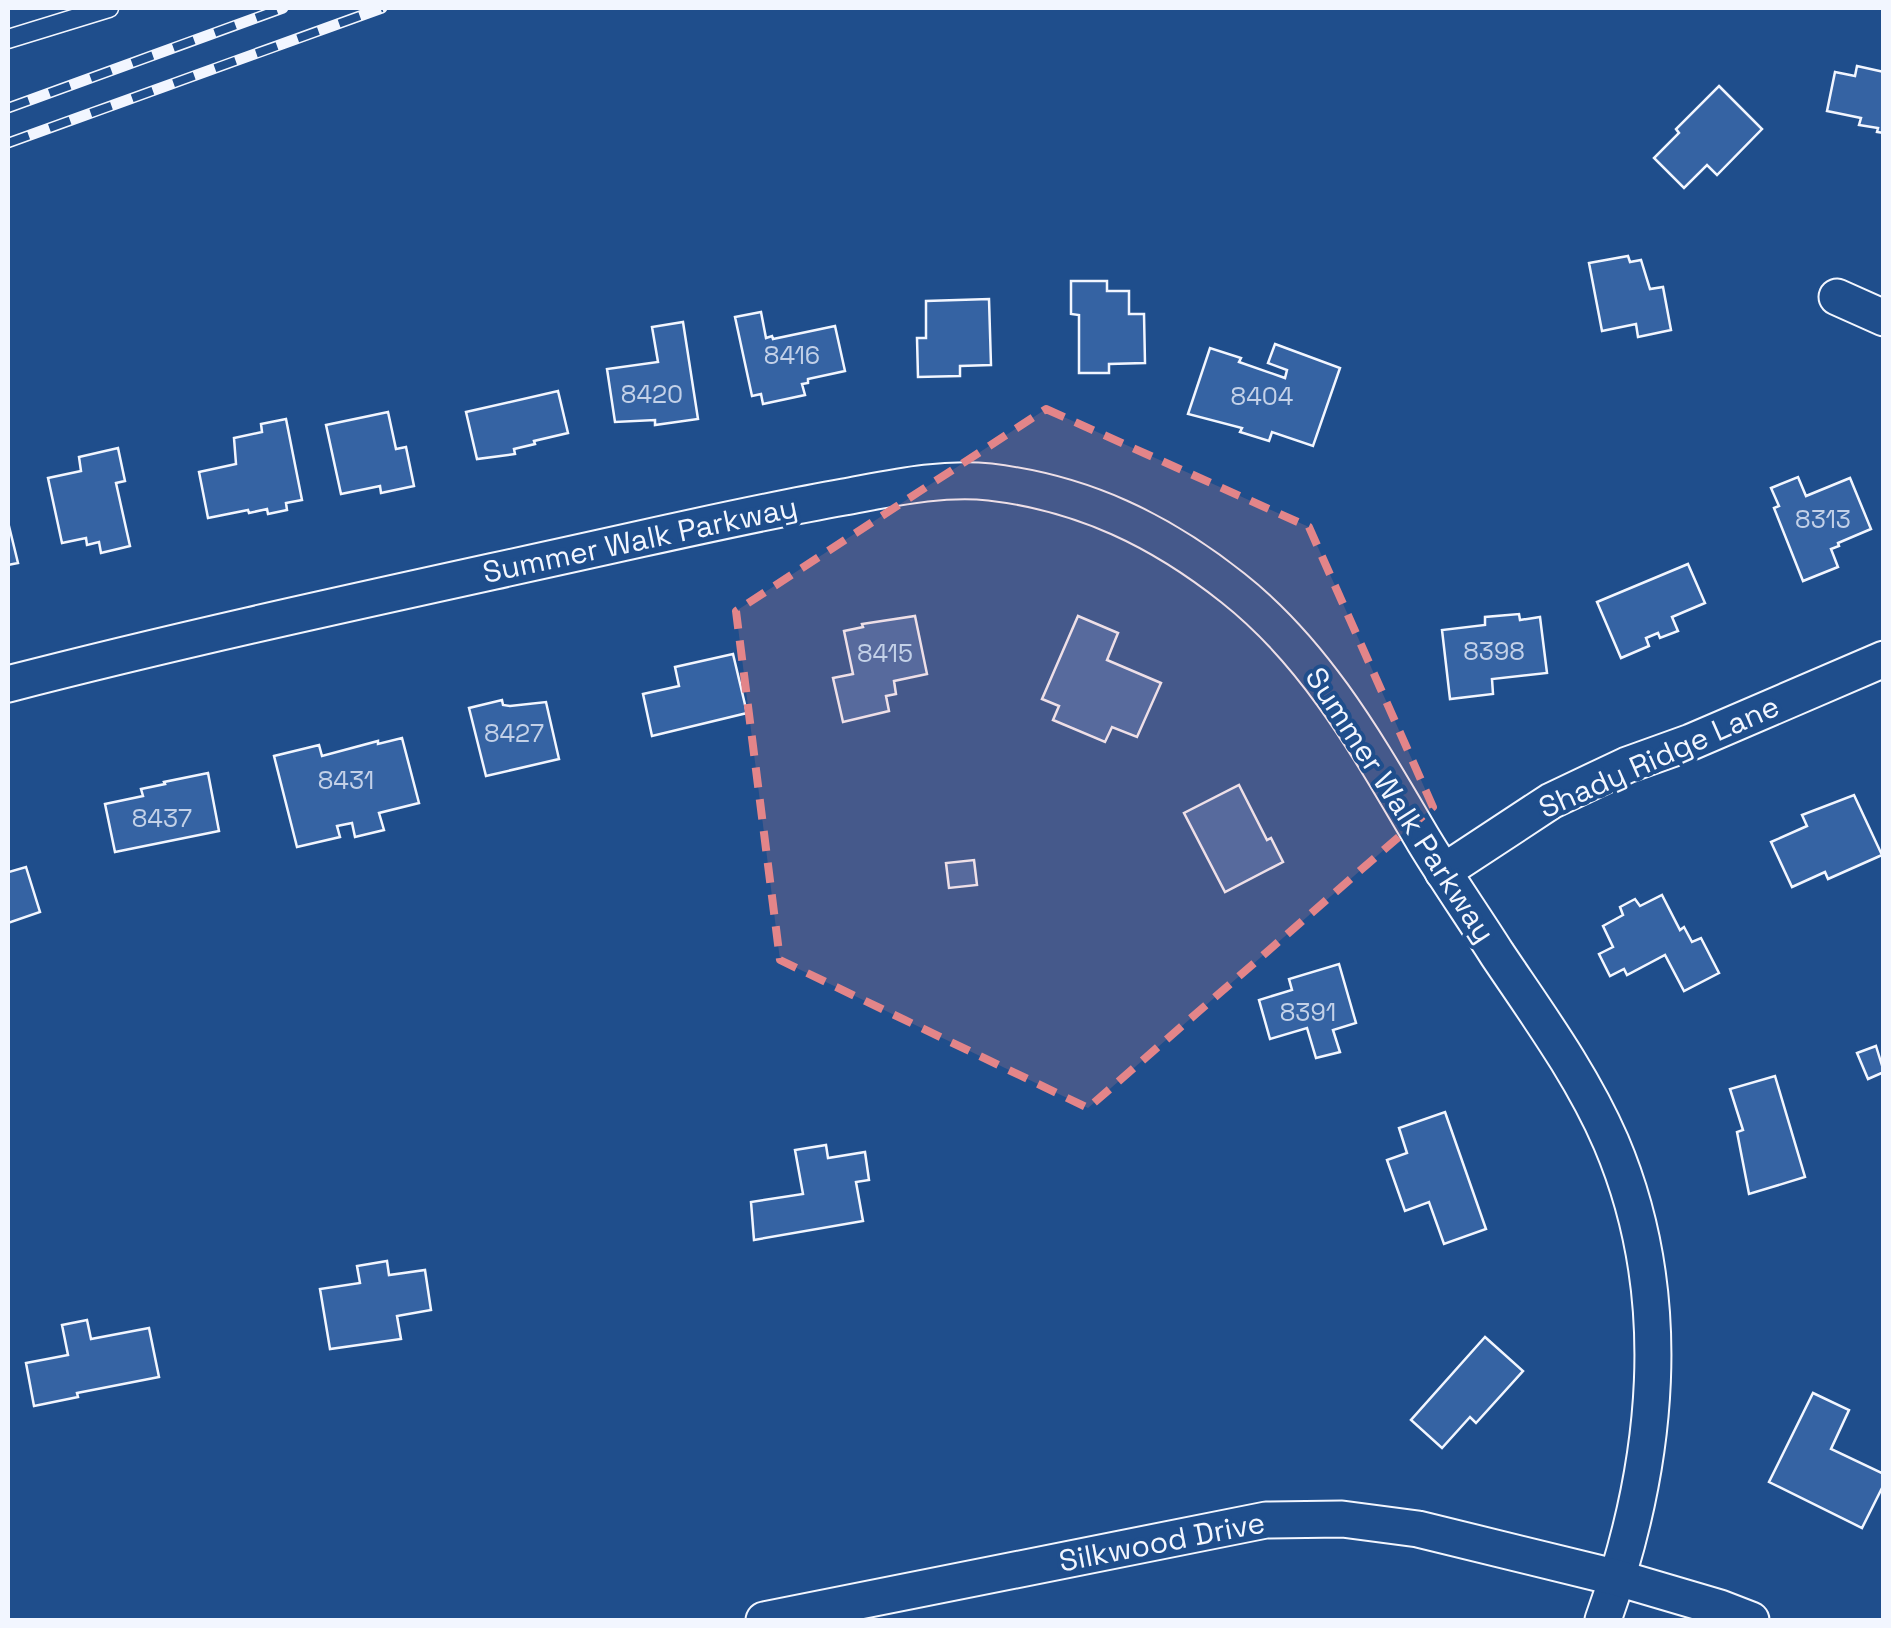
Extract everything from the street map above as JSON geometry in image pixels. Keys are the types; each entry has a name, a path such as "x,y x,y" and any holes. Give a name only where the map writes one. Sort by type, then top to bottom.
{"street":[{"path":"1837,296 1884,318"},
{"name":"Summer Walk Parkway","path":"8,684 761,512 923,482 985,482 1059,494 1094,504 1166,542 1232,588 1280,631 1330,690 1443,872 1581,1080 1612,1145 1635,1212 1650,1284 1654,1377 1646,1470 1603,1620"},
{"name":"Shady Ridge Lane","path":"1443,872 1551,801 1627,765 1884,659"},
{"name":"Silkwood Drive","path":"764,1620 1266,1520 1342,1519 1418,1529 1618,1578 1751,1620"}],"lane":[{"path":"8,39 109,8"}],"highlighted area":[{"path":"1046,409 1309,527 1433,807 1088,1108 780,960 736,611"}],"building":[{"path":"1857,66 1884,72 1884,133 1859,125 1861,118 1827,111 1835,72 1855,76"},
{"path":"1719,86 1762,129 1717,175 1707,165 1684,188 1654,158 1679,133 1676,129"},
{"path":"1628,256 1630,262 1641,260 1650,289 1663,287 1671,330 1638,337 1636,324 1602,331 1589,263"},
{"path":"1071,281 1107,281 1107,291 1129,291 1129,314 1144,314 1145,363 1109,364 1109,373 1079,373 1079,315 1071,314"},
{"path":"989,299 991,365 960,366 960,376 918,377 917,338 926,338 926,301"},
{"path":"761,312 766,338 835,326 845,371 808,379 808,383 802,384 805,395 763,404 761,394 752,396 735,317"},
{"path":"683,322 698,419 655,425 655,420 615,422 607,369 658,362 652,327"},
{"path":"1275,344 1340,368 1313,446 1272,432 1269,441 1240,432 1242,428 1188,414 1210,348 1285,378 1287,370 1268,363"},
{"path":"558,391 568,433 534,441 535,444 514,449 515,454 477,459 466,412"},
{"path":"388,412 396,449 406,447 414,486 381,493 380,486 341,494 326,425"},
{"path":"286,419 302,500 286,503 287,510 268,514 267,509 249,513 248,510 208,518 199,472 236,464 234,438 262,432 261,424"},
{"path":"118,448 125,481 116,483 130,546 101,553 99,542 87,545 86,538 62,543 48,478 81,471 79,457"},
{"path":"1798,477 1806,496 1850,478 1871,529 1831,549 1838,567 1803,581 1774,508 1779,506 1771,488"},
{"path":"8,522 18,563 8,565"},
{"path":"1688,564 1705,603 1672,617 1678,631 1646,638 1649,646 1621,658 1597,602"},
{"path":"1519,614 1520,620 1540,617 1547,673 1492,679 1493,694 1450,699 1442,630 1485,625 1485,617"},
{"path":"915,616 927,674 894,681 896,694 886,696 889,711 843,722 833,678 853,674 844,631 863,627 862,624"},
{"path":"1078,616 1118,633 1107,660 1161,683 1137,737 1112,727 1105,742 1053,720 1059,706 1042,699"},
{"path":"733,654 747,713 652,736 643,694 679,686 675,667"},
{"path":"502,700 503,705 510,706 546,702 559,759 486,776 469,708"},
{"path":"402,738 419,803 379,813 384,830 355,837 352,823 337,826 340,837 297,847 274,756 319,745 322,756"},
{"path":"208,773 219,831 115,852 105,804 143,796 141,789 164,782"},
{"path":"1239,785 1283,862 1225,892 1184,813"},
{"path":"1854,795 1882,855 1828,879 1825,872 1792,887 1771,842 1807,826 1802,815"},
{"path":"974,860 977,885 949,888 946,863"},
{"path":"26,867 40,912 8,923 8,868 9,872"},
{"path":"1662,895 1680,930 1684,927 1692,942 1701,938 1719,973 1684,991 1665,955 1627,975 1624,969 1610,976 1599,954 1613,947 1603,926 1623,915 1620,907 1635,899 1640,906"},
{"path":"1339,964 1356,1023 1333,1030 1340,1052 1316,1058 1307,1028 1270,1039 1259,1000 1292,990 1289,979"},
{"path":"1876,1046 1884,1072 1868,1079 1857,1053"},
{"path":"1775,1076 1805,1177 1749,1194 1737,1132 1743,1130 1730,1089"},
{"path":"1445,1112 1486,1229 1444,1244 1429,1202 1405,1211 1387,1160 1407,1153 1399,1128"},
{"path":"826,1145 828,1158 865,1152 869,1180 856,1182 863,1221 754,1240 751,1202 803,1194 795,1150"},
{"path":"387,1261 389,1275 425,1270 431,1310 397,1316 401,1339 330,1349 320,1289 360,1283 357,1266"},
{"path":"87,1320 91,1339 149,1328 159,1377 34,1406 26,1363 68,1355 62,1325"},
{"path":"1485,1337 1523,1371 1476,1423 1470,1417 1442,1448 1411,1420"},
{"path":"1813,1393 1849,1410 1831,1449 1884,1474 1884,1484 1862,1528 1769,1482"}],"railway":[{"path":"8,108 283,8"},
{"path":"8,143 382,8"}]}
